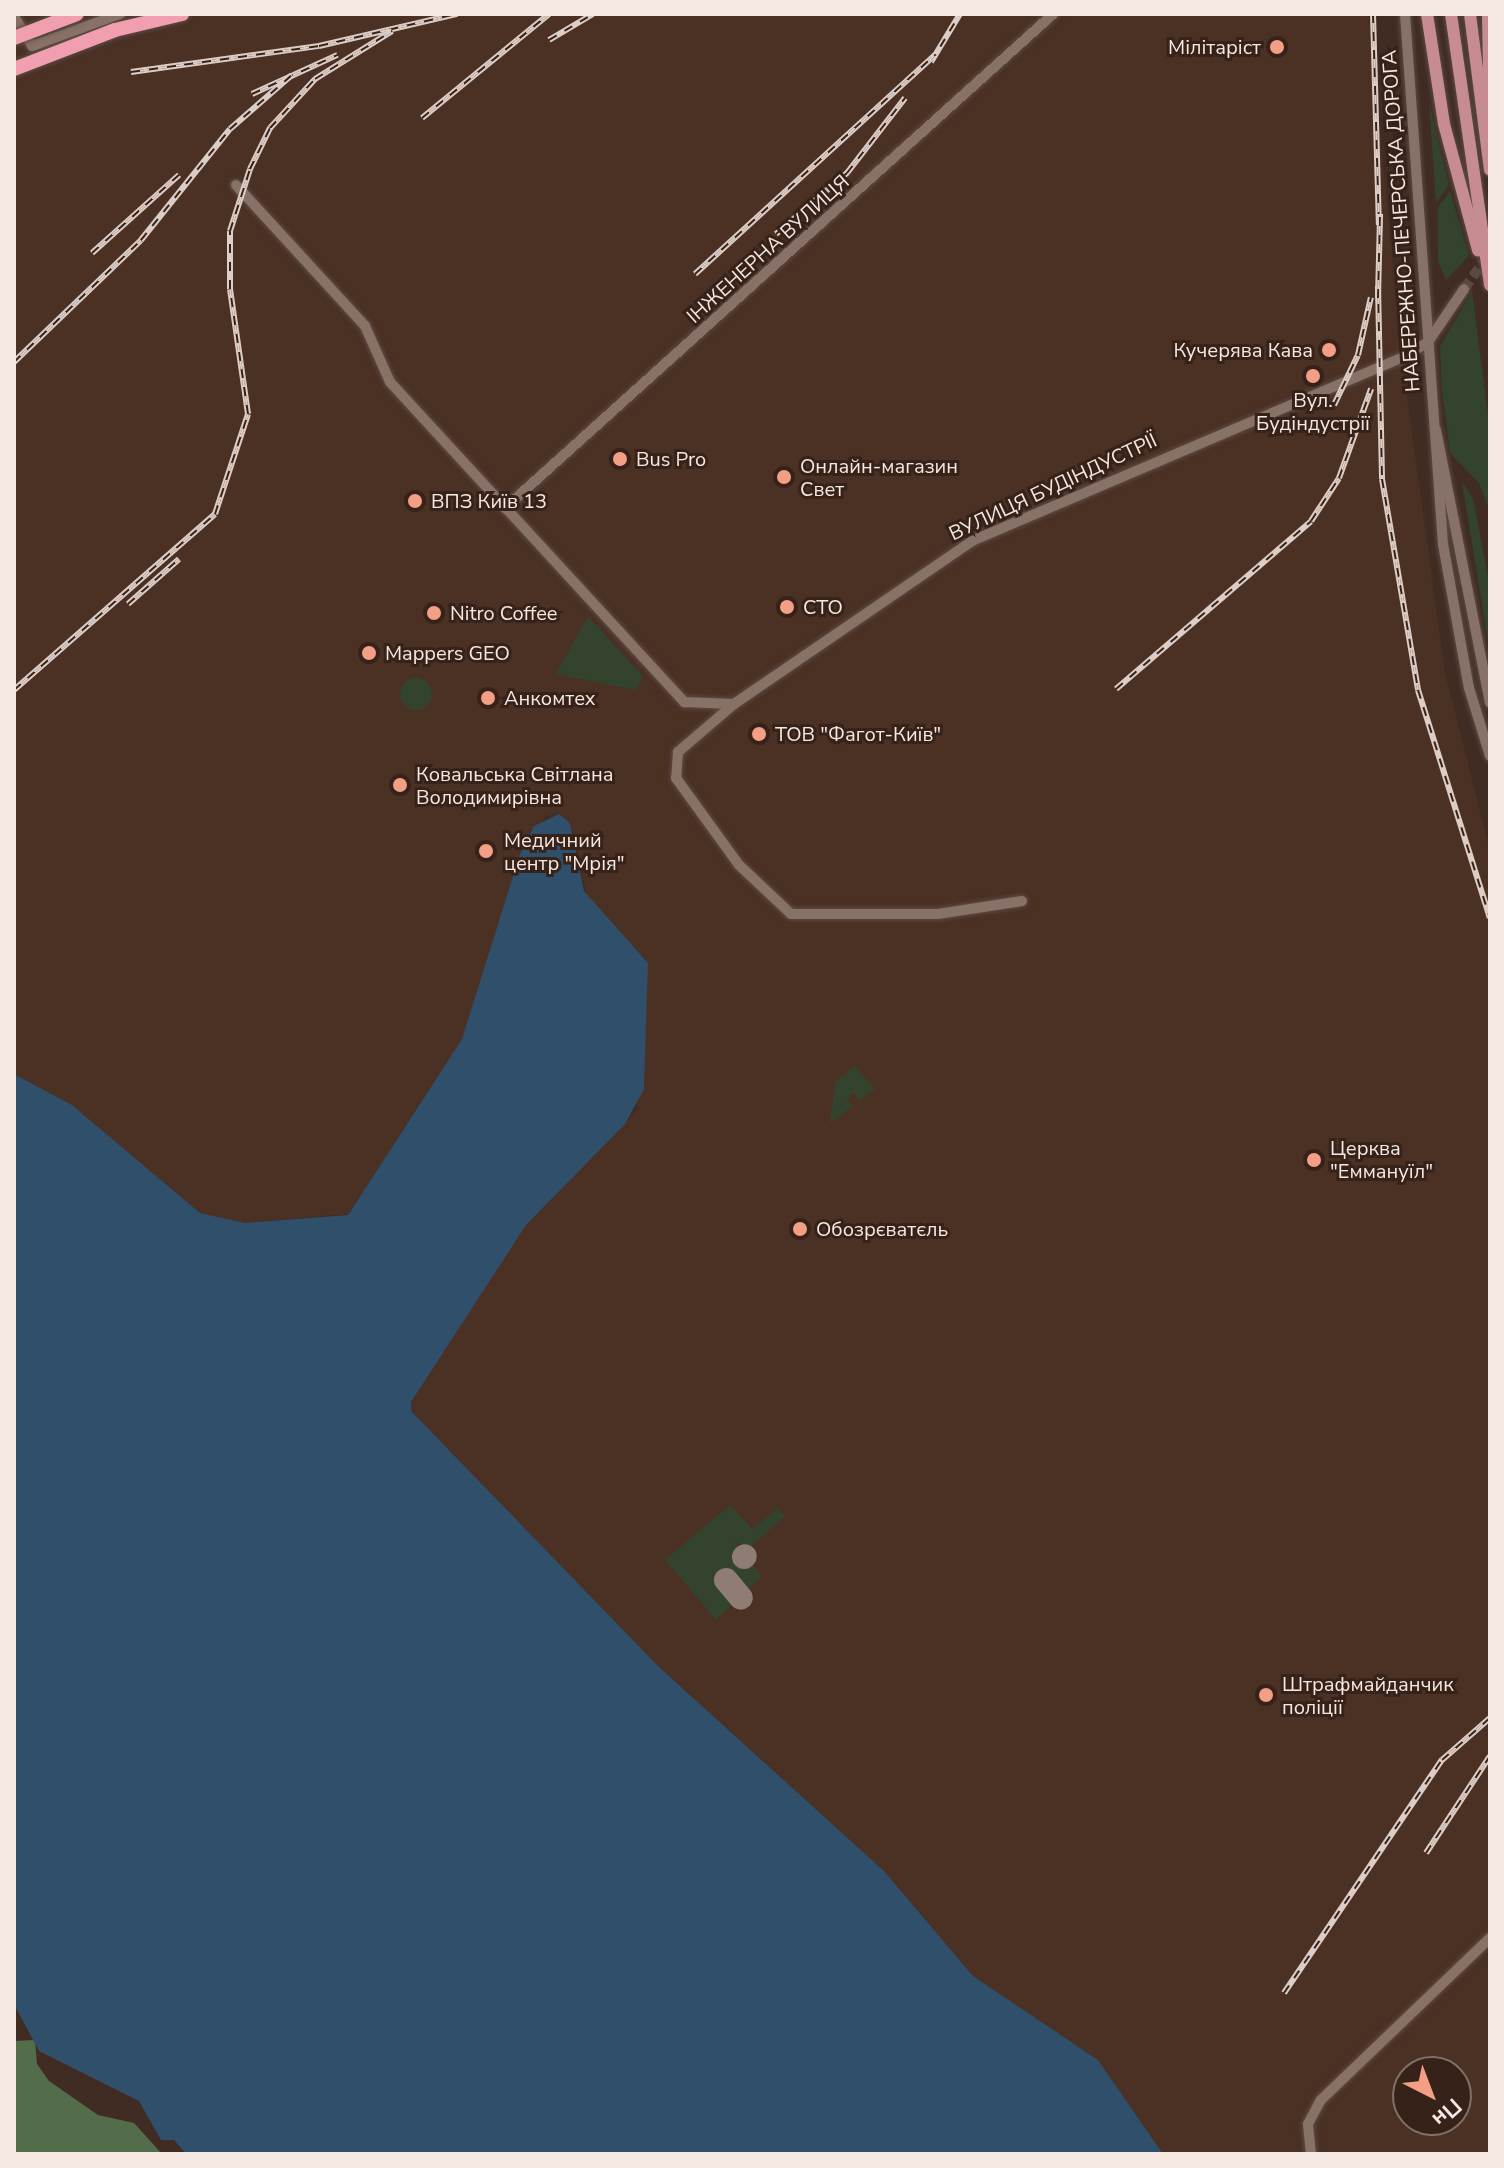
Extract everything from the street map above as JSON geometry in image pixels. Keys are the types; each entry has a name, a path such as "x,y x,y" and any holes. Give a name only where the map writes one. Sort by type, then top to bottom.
{"highway":[{"path":"14,38 77,14"},
{"path":"14,69 115,30 182,14"}],"main road":[{"path":"1427,14 1437,87 1489,280"},
{"path":"1451,14 1489,280"},
{"path":"1470,14 1490,170"},
{"path":"1488,14 1490,123"}],"street":[{"path":"14,16 32,46 120,14"},
{"name":"ІНЖЕНЕРНА ВУЛИЦЯ","path":"505,508 1053,14"},
{"name":"НАБЕРЕЖНО-ПЕЧЕРСЬКА ДОРОГА","path":"1405,14 1433,425 1450,588 1490,756"},
{"path":"236,185 365,326 390,382 684,702 734,704"},
{"path":"1428,342 1464,289"},
{"name":"ВУЛИЦЯ БУДІНДУСТРІЇ","path":"1022,901 938,914 791,914 739,865 676,778 678,752 734,704 972,541 1428,342"},
{"name":"НАБЕРЕЖНО-ПЕЧЕРСЬКА ДОРОГА","path":"1433,425 1462,537 1490,703"},
{"path":"1311,2154 1308,2124 1321,2100 1490,1938"}],"shaded area":[{"path":"14,14 1368,14 1404,375 1445,673 1490,851 1490,2154 1163,2154 1098,2060 973,1976 884,1871 659,1667 419,1426 411,1403 484,1282 526,1225 638,1109 570,823 559,814 545,816 462,1039 348,1214 245,1223 200,1213 72,1105 14,1074"}],"green space":[{"path":"1429,103 1449,185 1436,203"},
{"path":"1450,191 1469,256 1446,280 1438,261 1438,207"},
{"path":"1472,292 1490,429 1490,511 1479,483 1450,453 1442,390 1440,346"},
{"path":"1462,482 1473,498 1490,588 1490,653"},
{"path":"588,616 643,676 636,690 556,674"},
{"path":"416,678 428,682 432,694 428,706 416,710 404,706 400,694 404,682"},
{"path":"854,1066 875,1089 860,1100 853,1093 847,1099 853,1106 830,1124 835,1082"},
{"path":"730,1505 752,1529 778,1508 785,1516 750,1547 734,1542 762,1576 716,1620 665,1560"},
{"path":"35,2040 37,2064 49,2081 98,2115 134,2123 162,2154 14,2154 14,2041"}],"water":[{"path":"559,814 570,823 584,891 648,963 644,1089 625,1124 526,1225 411,1402 412,1412 659,1667 884,1871 973,1976 1098,2060 1163,2154 186,2154 174,2140 161,2140 139,2101 39,2051 16,2008 14,1074 72,1105 200,1213 245,1223 348,1215 462,1039 520,854 534,826"}],"taxiway":[{"path":"726,1580 741,1598"}],"tunnel":[{"path":"1464,289 1489,254"}],"railway":[{"path":"131,72 319,46 457,14"},
{"path":"422,118 549,14"},
{"path":"549,40 593,14"},
{"path":"931,62 960,14"},
{"path":"1373,14 1379,225"},
{"path":"14,690 215,514 248,414 230,289 230,231 250,169 270,128 315,79 392,31"},
{"path":"252,94 337,55"},
{"path":"695,274 935,55"},
{"path":"14,362 141,240 230,129 292,75"},
{"path":"776,234 847,173 905,98"},
{"path":"92,253 179,175"},
{"path":"1378,298 1380,214"},
{"path":"1378,286 1382,479 1418,690 1490,918"},
{"path":"1334,405 1358,355 1371,297"},
{"path":"1116,689 1311,521 1339,478 1371,389"},
{"path":"128,604 179,559"},
{"path":"1284,1993 1442,1760 1490,1718"},
{"path":"1426,1853 1490,1756"}],"place":[{"name":"Мілітаріст","path":"1277,47"},
{"name":"Кучерява Кава","path":"1329,350"},
{"name":"Вул. Будіндустрії","path":"1313,376"},
{"name":"Bus Pro","path":"620,459"},
{"name":"Онлайн-магазин Свет","path":"784,477"},
{"name":"ВПЗ Київ 13","path":"415,501"},
{"name":"СТО","path":"787,607"},
{"name":"Nitro Coffee","path":"434,613"},
{"name":"Mappers GEO","path":"369,653"},
{"name":"Анкомтех","path":"488,698"},
{"name":"ТОВ \"Фагот-Київ\"","path":"759,734"},
{"name":"Ковальська Світлана Володимирівна","path":"400,785"},
{"name":"Медичний центр \"Мрія\"","path":"486,851"},
{"name":"Церква \"Еммануїл\"","path":"1314,1160"},
{"name":"Обозрєватєль","path":"800,1229"},
{"name":"Штрафмайданчик поліції","path":"1266,1695"}]}
